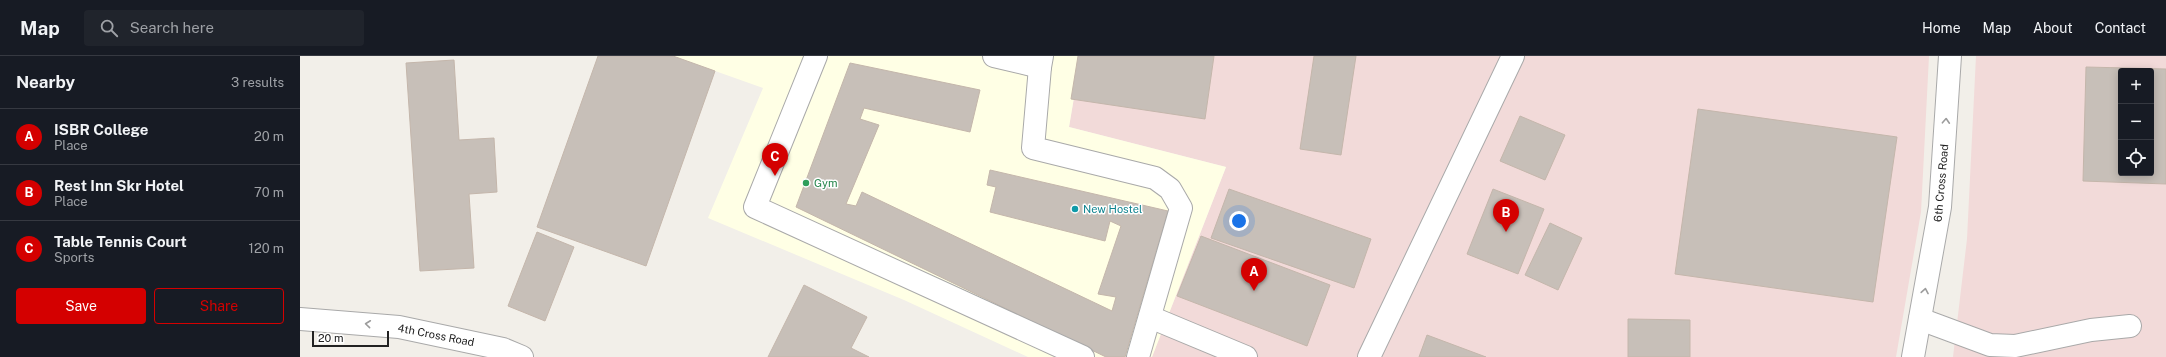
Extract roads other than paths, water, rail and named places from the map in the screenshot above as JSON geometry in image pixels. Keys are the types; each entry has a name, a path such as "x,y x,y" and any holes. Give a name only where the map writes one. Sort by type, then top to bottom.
{"street":[{"path":"816,56 755,207 1083,357"},
{"path":"994,56 1041,62 1033,148 1155,178 1170,189 1181,208 1138,357"},
{"path":"1369,357 1513,56"},
{"name":"6th Cross Road","path":"1913,357 1940,207 1950,56"},
{"path":"1150,318 1246,357"},
{"name":"4th Cross Road","path":"300,319 399,327 510,354"},
{"path":"1920,319 1990,345 2014,346 2091,330 2130,326"}],"place":[{"name":"Table Tennis Court","path":"775,176"},
{"name":"Gym","path":"806,183"},
{"name":"New Hostel","path":"1075,209"},
{"name":"Rest Inn Skr Hotel","path":"1506,232"},
{"name":"ISBR College","path":"1254,291"}]}
